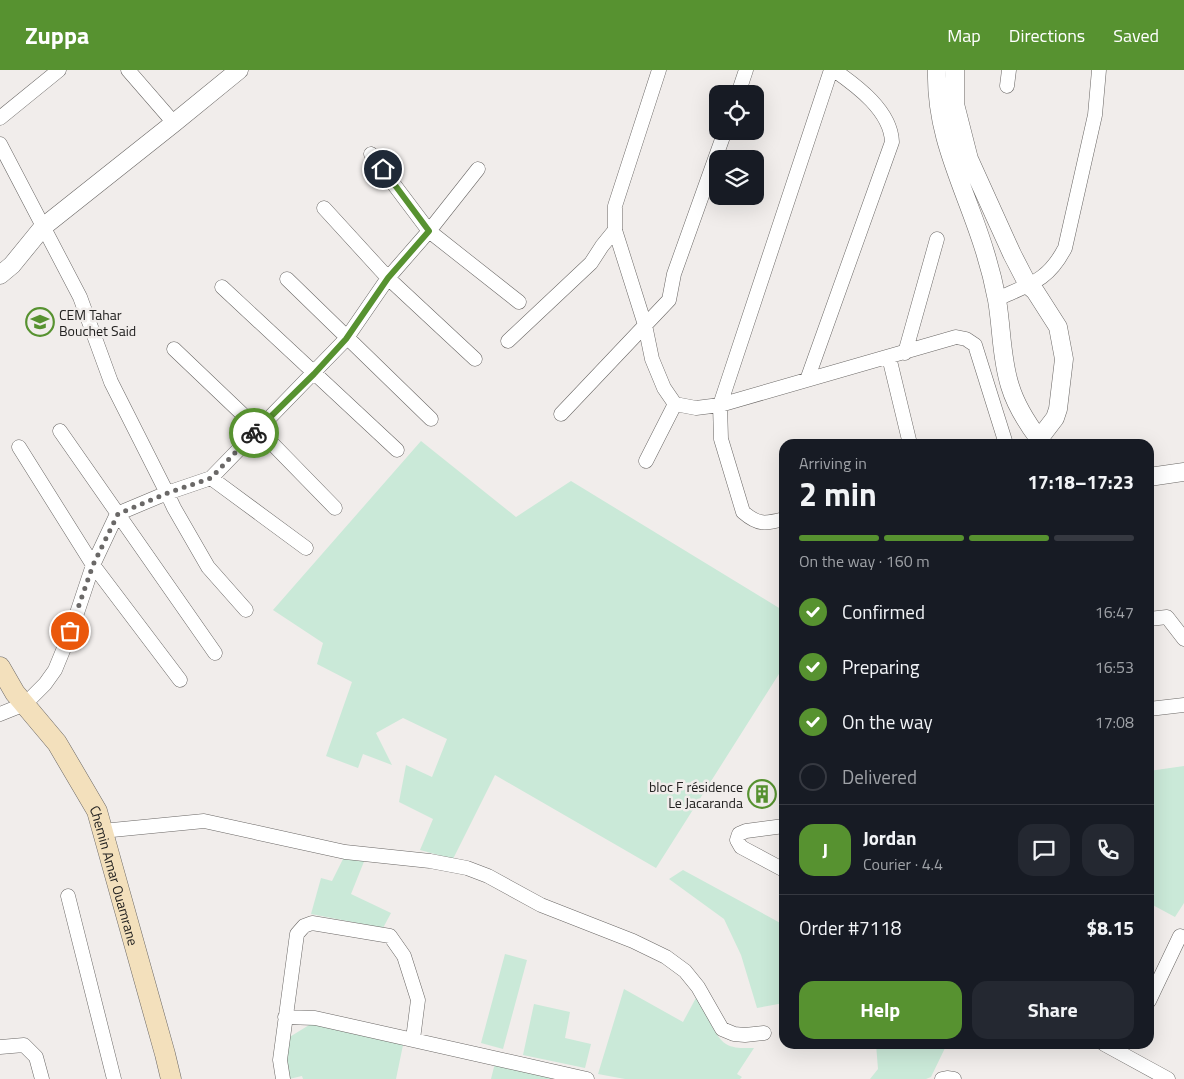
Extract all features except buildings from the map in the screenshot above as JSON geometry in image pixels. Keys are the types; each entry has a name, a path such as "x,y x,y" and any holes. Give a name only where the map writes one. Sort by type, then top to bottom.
{"main road":[{"name":"Chemin Amar Ouamrane","path":"0,667 13,698 57,743 96,811 171,1079"}],"street":[{"path":"0,118 59,70"},
{"path":"128,70 174,123"},
{"path":"0,275 12,265 43,227 239,70"},
{"path":"659,70 615,206 615,230 644,324 652,359 664,388 675,404 696,408 720,406 956,338 966,339 975,345 1004,439"},
{"path":"741,85 746,70"},
{"path":"779,520 767,524 752,520 743,512 721,440 720,406 832,70 865,94 879,109 892,134 892,142 807,380"},
{"path":"937,70 936,93 942,131 985,251 997,299 1005,366 1010,386 1024,416 1038,439"},
{"path":"955,70 955,104 969,159 1000,232 1028,285 1035,292 1058,327 1064,359 1058,409 1055,418 1040,439"},
{"path":"1007,86 1009,70"},
{"path":"997,299 1044,277 1057,263 1065,248 1095,115 1099,70"},
{"path":"561,414 644,324 669,300 674,274 721,140"},
{"path":"0,144 80,297 111,382 174,508 208,567 246,610"},
{"path":"371,154 429,231 519,302"},
{"path":"0,714 13,698 45,684 55,670 93,565 118,514 168,493 211,478 346,339 388,278 429,231 478,169"},
{"path":"324,208 388,278 475,359"},
{"path":"508,341 591,263 615,230"},
{"path":"905,353 937,239"},
{"path":"287,279 346,339 431,419"},
{"path":"222,287 397,450"},
{"path":"174,349 258,429 334,508"},
{"path":"889,357 909,439"},
{"path":"646,461 675,404"},
{"path":"60,431 215,653"},
{"path":"19,447 93,565 180,680"},
{"path":"1154,476 1184,472"},
{"path":"211,478 306,548"},
{"path":"1154,618 1167,616 1184,638"},
{"path":"1154,708 1184,704"},
{"path":"102,831 204,821 345,852 430,861 467,868 488,876 541,905 611,932 666,957 685,971 698,986 722,1030 745,1035 764,1033"},
{"path":"779,827 746,831 739,834 737,840 741,846 779,867"},
{"path":"68,896 114,1079"},
{"path":"283,1079 280,1060 298,934 304,926 312,923 390,936 404,956 418,1000 413,1039"},
{"path":"1154,991 1180,936"},
{"path":"285,1017 315,1018 587,1079"},
{"path":"0,1047 24,1045 36,1057 42,1079"},
{"path":"1126,1049 1168,1079"},
{"path":"942,1079 954,1079"}],"green space":[{"path":"421,441 516,517 571,481 779,608 779,674 656,868 495,775 453,859 420,850 433,819 399,802 406,765 432,777 447,739 403,718 376,733 392,765 363,754 358,768 326,756 352,682 317,664 323,643 273,610"},
{"path":"1184,766 1184,903 1175,917 1154,906 1154,770"},
{"path":"345,855 365,859 351,894 391,913 383,928 311,914 321,878 332,881"},
{"path":"683,870 779,922 779,1004 757,1008 741,955 724,919 669,879"},
{"path":"505,954 527,960 503,1049 481,1043"},
{"path":"624,989 683,1022 697,996 722,1041 732,1047 754,1048 737,1074 742,1077 740,1079 625,1079 598,1074"},
{"path":"534,1004 570,1012 565,1038 591,1044 585,1068 523,1055"},
{"path":"314,1022 403,1045 396,1079 303,1079 302,1076 289,1079 285,1062 288,1038"},
{"path":"876,1049 945,1049 931,1077 926,1079 870,1079 878,1069"},
{"path":"495,1063 552,1076 551,1079 491,1079"}],"way so far":[{"path":"70,631 93,565 118,514 168,493 211,478 254,433"}],"place":[{"name":"CEM Tahar Bouchet Said","path":"40,322"},
{"name":"bloc F résidence Le Jacaranda","path":"762,794"}],"route":[{"path":"254,433 314,374 346,339 388,278 429,231 383,169"}]}
